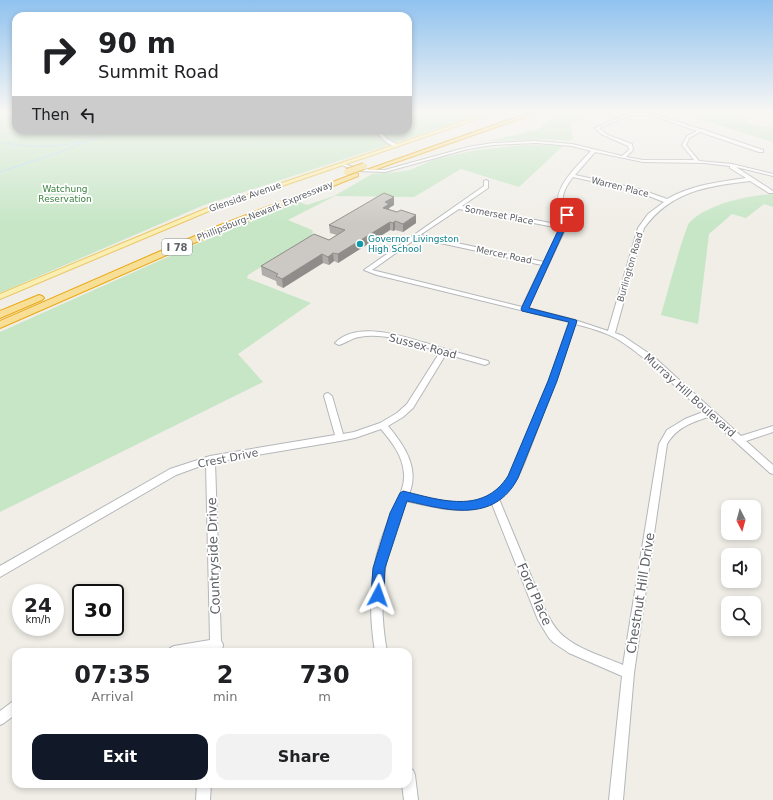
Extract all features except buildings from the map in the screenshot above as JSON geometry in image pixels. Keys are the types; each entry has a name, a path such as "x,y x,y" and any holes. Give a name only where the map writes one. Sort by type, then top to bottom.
{"highway":[{"name":"Phillipsburg-Newark Expressway","path":"0,324 211,232 352,173 364,166 412,149"},
{"name":"Phillipsburg-Newark Expressway","path":"0,315 251,208 352,173 372,169 429,149"}],"main road":[{"name":"Glenside Avenue","path":"0,297 207,210 386,149"}],"street":[{"path":"341,164 358,170 385,171 460,149"},
{"path":"590,149 623,157 651,161 698,162 728,165 773,175"},
{"path":"623,157 631,149"},
{"path":"688,149 698,162"},
{"path":"756,149 761,151"},
{"path":"524,309 563,227 567,215 560,200 564,186 594,150"},
{"path":"728,165 771,192"},
{"name":"Warren Place","path":"573,176 637,190 667,201"},
{"name":"Burlington Road","path":"611,334 641,228 648,217 667,201 690,190 705,186 751,179"},
{"path":"416,236 486,187 486,181"},
{"name":"Somerset Place","path":"458,207 563,227"},
{"name":"Murray Hill Boulevard","path":"416,236 367,270 573,321 611,334 651,359 709,414 773,470"},
{"name":"Mercer Road","path":"416,236 546,264"},
{"path":"403,496 455,507 475,505 494,498 507,487 513,478 553,381 573,321"},
{"name":"Sussex Road","path":"339,343 353,335 374,334 395,336 485,363"},
{"name":"Crest Drive","path":"0,572 173,472 210,459 340,438 366,432 383,425 400,415 410,406 444,351"},
{"path":"328,396 340,438"},
{"name":"Chestnut Hill Drive","path":"616,800 628,673 663,444 670,432 688,421 709,414"},
{"path":"380,648 378,638 379,568 409,476 402,449 383,425"},
{"path":"740,440 773,430"},
{"name":"Countryside Drive","path":"210,459 216,648"},
{"name":"Ford Place","path":"494,498 542,616 549,628 557,638 566,645 628,673"},
{"path":"0,719 12,709"},
{"path":"203,800 204,788"},
{"path":"410,788 411,800"}],"green space":[{"name":"Watchung Reservation","path":"0,149 374,149 204,205 0,293"},
{"path":"559,149 519,187 461,169 414,197 335,196 288,220 312,230 313,232 311,236 248,275 247,278 311,303 238,354 263,382 0,512 0,332 237,226 297,201 307,205 334,196 372,174 410,170 435,159 477,150"},
{"path":"773,194 773,207 764,204 746,218 732,214 709,234 698,324 661,315 687,227 690,222 698,215 718,205 741,199"}],"waterway":[{"path":"0,172 67,149"}],"place":[{"name":"Governor Livingston High School","path":"360,244"}],"route":[{"path":"378,595 379,568 396,513 403,496 447,506 462,507 475,505 488,501 499,495 513,478 553,381 573,321 524,309 567,215"}]}
